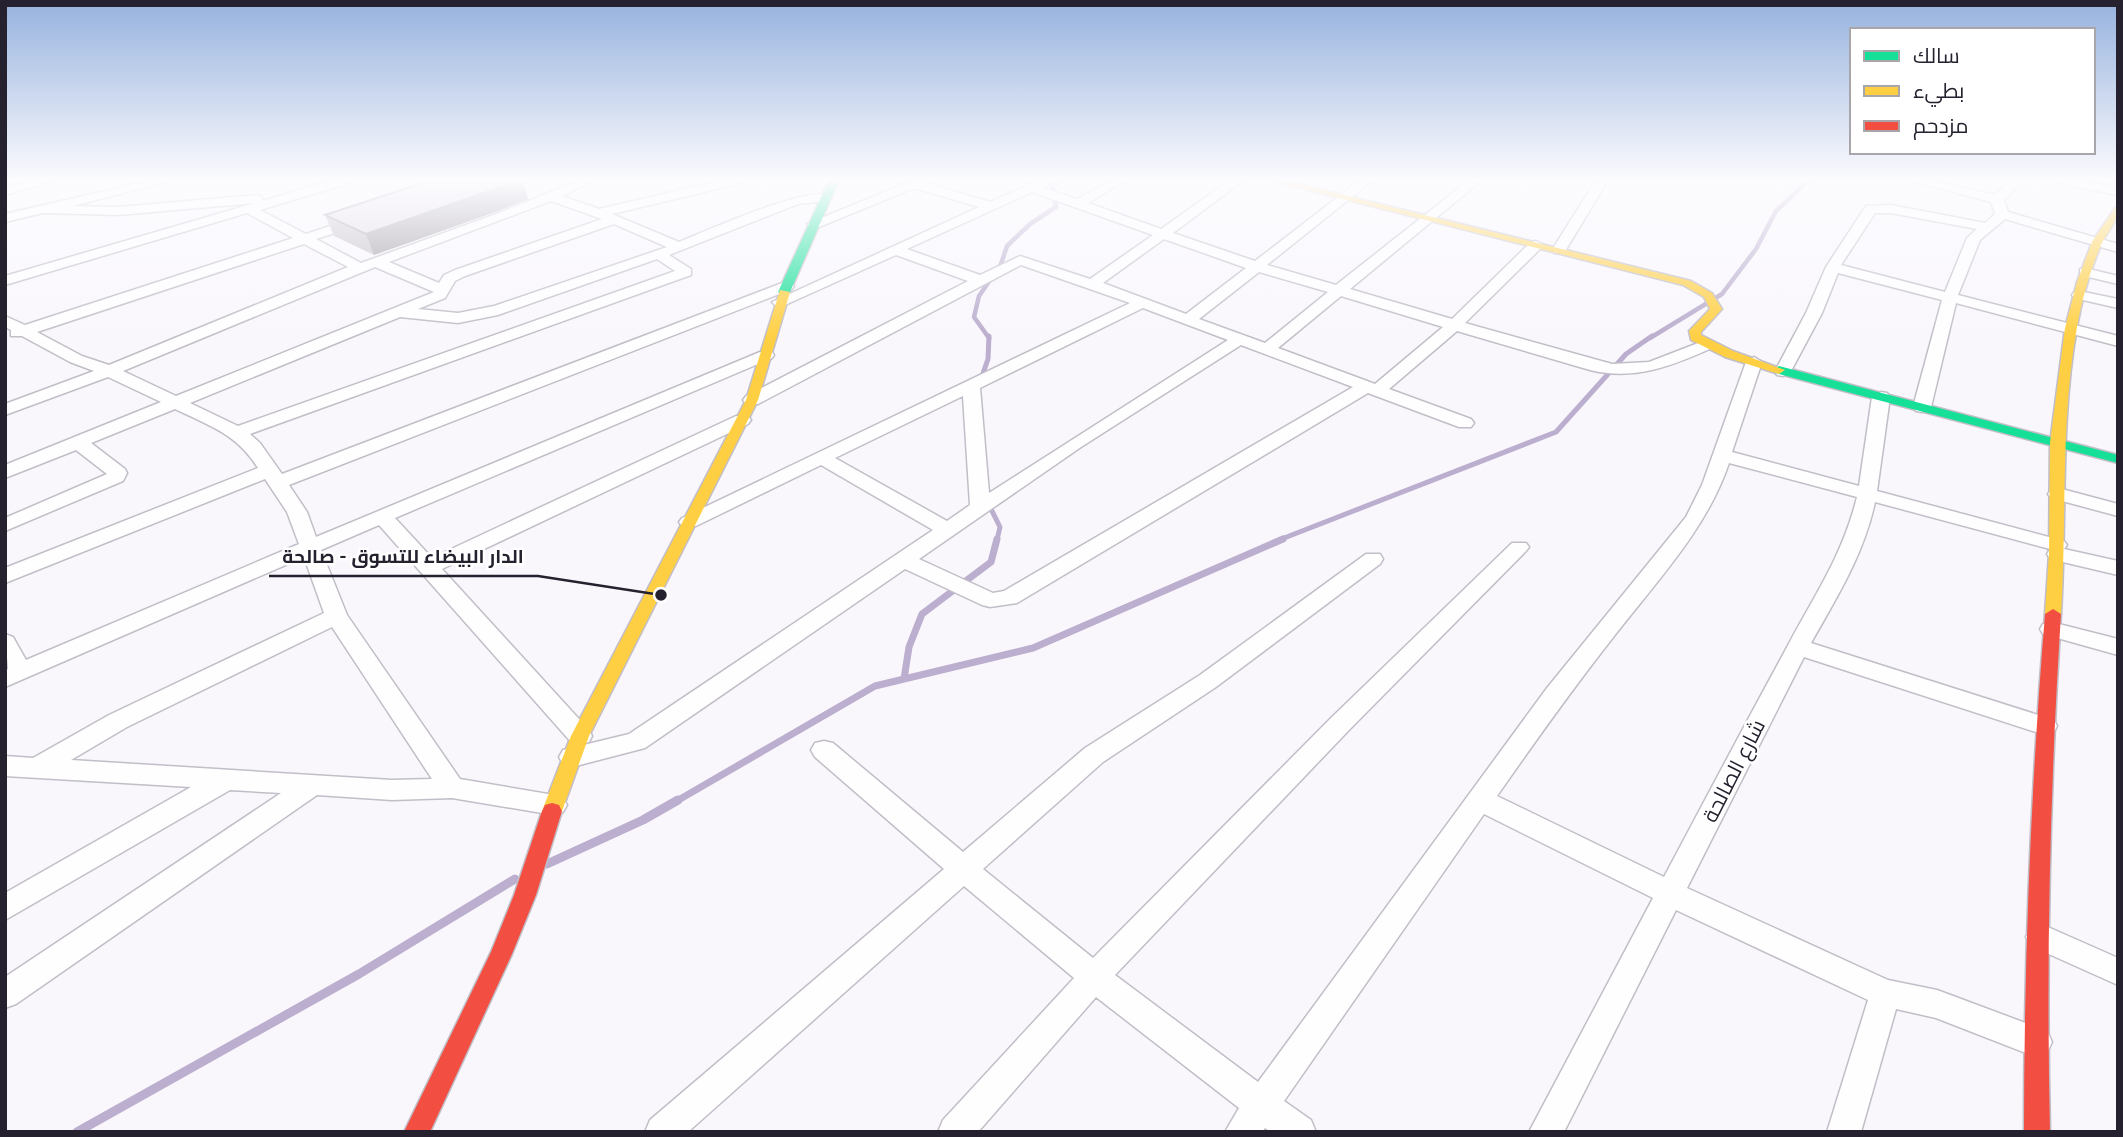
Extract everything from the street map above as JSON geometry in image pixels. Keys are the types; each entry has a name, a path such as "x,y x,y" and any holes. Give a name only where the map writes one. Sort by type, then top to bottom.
{"street":[{"path":"5,281 171,233"},
{"path":"295,233 360,268"},
{"path":"11,330 320,233"},
{"path":"5,410 360,268 457,233"},
{"path":"5,472 398,312 444,291 449,278 460,273 575,233"},
{"path":"647,233 679,247"},
{"path":"398,312 468,317 498,310 714,233"},
{"path":"417,1132 501,954 525,895 539,846 580,736 752,400 784,294 810,233"},
{"path":"5,576 274,476 784,294 934,233"},
{"path":"1188,320 1296,233"},
{"path":"1267,349 1408,233"},
{"path":"1487,233 1676,280 1699,289 1708,295 1716,309 1695,331 1695,337 1706,345 1783,371 2118,459"},
{"path":"1559,250 1569,233"},
{"path":"1783,371 1810,321 1833,267 1855,233"},
{"path":"1922,407 1950,297 1974,238 1979,233"},
{"path":"2067,233 2118,248"},
{"path":"2037,1132 2036,1042 2045,726 2057,549 2057,443 2071,328 2085,272 2104,233"},
{"path":"1092,284 1161,234 1340,291 1618,371 1646,369 1706,345"},
{"path":"903,560 989,600 1009,598 1372,388 1455,325 1536,245"},
{"path":"896,250 979,280"},
{"path":"237,432 686,272 658,254"},
{"path":"752,400 1020,260 1092,284 1465,423"},
{"path":"376,262 444,291"},
{"path":"1833,267 2118,341"},
{"path":"2085,272 2118,279"},
{"path":"2079,295 2118,304"},
{"path":"689,522 1142,303"},
{"path":"11,330 176,402 237,432 254,447 297,512 312,546 336,616 452,788"},
{"path":"572,757 636,741 649,733 1075,443 1240,339"},
{"path":"5,642 13,676 312,546 766,355"},
{"path":"1242,1132 1583,658 1695,519 1706,501 1754,362"},
{"path":"971,384 980,508"},
{"name":"شارع الصالحة","path":"1546,1132 1798,647 1847,560 1859,530 1867,495 1881,397"},
{"path":"430,567 743,420"},
{"path":"5,525 116,477 118,473 78,442"},
{"path":"1722,455 2118,568"},
{"path":"821,458 947,530"},
{"path":"2058,494 2118,510"},
{"path":"383,517 580,736"},
{"path":"955,1132 1095,976 1340,724 1519,547"},
{"path":"662,1132 1094,755 1208,681 1373,559"},
{"path":"37,768 118,721 336,616"},
{"path":"2051,629 2118,648"},
{"path":"1798,647 2045,726"},
{"path":"824,750 962,868 1095,976 1299,1132"},
{"path":"5,766 392,790 452,788 554,805"},
{"path":"5,908 227,779"},
{"path":"5,993 313,785"},
{"path":"1481,800 1671,894 1885,993 1937,1004 2036,1042"},
{"path":"2041,937 2118,972"},
{"path":"1844,1132 1885,993"}],"waterway":[{"path":"989,338 974,317 979,296 1001,264 1007,246 1021,233"},
{"path":"1650,338 1722,294 1756,249 1764,233"},
{"path":"1279,540 1556,432 1626,354 1652,336"},
{"path":"981,379 988,359 989,338"},
{"path":"988,503 1000,527 997,540"},
{"path":"904,679 909,647 922,614 991,562 997,539"},
{"path":"675,802 875,686 1033,648 1283,539"},
{"path":"547,864 643,820 678,800"},
{"path":"77,1132 359,974 515,879"}],"traffic: fast":[{"path":"784,292 810,233"},
{"path":"1779,370 2118,459"}],"traffic: slow":[{"path":"1486,233 1687,283 1708,295 1716,309 1695,331 1695,337 1729,354 1779,370"},
{"path":"2053,614 2057,554 2057,443 2071,328 2082,282 2103,233"},
{"path":"552,811 580,736 752,400 784,292"}],"traffic: jam":[{"path":"2037,1132 2036,1042 2045,726 2053,614"},
{"path":"417,1132 501,954 525,895 552,811"}],"place":[{"name":"الدار البيضاء للتسوق - صالحة","path":"661,595"}]}
